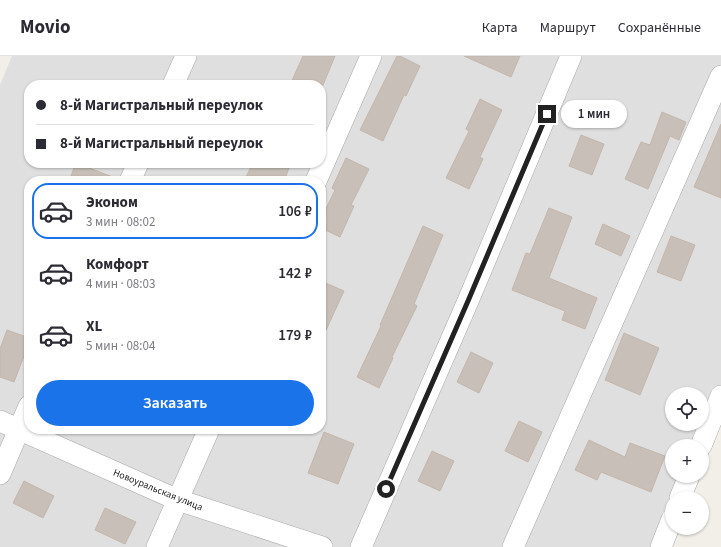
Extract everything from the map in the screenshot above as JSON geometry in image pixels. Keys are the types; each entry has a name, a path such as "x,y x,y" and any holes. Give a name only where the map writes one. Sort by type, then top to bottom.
{"street":[{"path":"175,80 186,56"},
{"path":"326,158 371,56"},
{"path":"361,547 468,301 571,56"},
{"path":"513,547 721,76"},
{"path":"704,439 721,396"},
{"path":"0,474 24,417"},
{"name":"Новоуральская улица","path":"0,421 24,433"},
{"name":"Новоуральская улица","path":"27,434 178,500 322,547"},
{"path":"157,547 207,434"},
{"path":"661,547 666,535"}],"shaded area":[{"path":"12,56 721,56 721,418 709,448 709,439 665,439 665,483 690,483 680,491 665,491 665,535 671,535 670,547 0,547 0,85"}],"building":[{"path":"303,56 335,56 325,80 292,80"},
{"path":"397,56 420,66 406,96 404,95 383,141 360,130"},
{"path":"464,56 520,56 511,77"},
{"path":"480,99 502,110 480,157 483,159 469,189 446,178 469,131 466,129"},
{"path":"662,112 686,122 679,140 670,136 648,189 625,179 641,142 650,145"},
{"path":"721,124 721,198 694,187"},
{"path":"581,135 604,144 592,175 569,166"},
{"path":"346,158 369,169 351,205 354,206 340,237 326,230 326,209 335,190 332,188"},
{"path":"74,168 89,168 110,176 71,176"},
{"path":"250,168 289,168 286,176 246,176"},
{"path":"549,208 572,217 549,278 597,298 585,329 562,320 565,311 512,290 526,253 530,254"},
{"path":"603,224 630,236 621,256 595,244"},
{"path":"423,226 443,235 414,304 417,306 392,357 393,358 379,388 357,377 381,326 380,325"},
{"path":"671,236 695,245 681,281 657,272"},
{"path":"326,283 344,291 326,330"},
{"path":"7,330 24,336 24,356 14,382 0,377 0,349"},
{"path":"624,333 659,348 640,395 605,380"},
{"path":"471,352 493,363 479,393 457,382"},
{"path":"519,421 542,432 528,462 505,451"},
{"path":"326,433 354,444 338,484 308,473 323,434"},
{"path":"589,440 625,457 630,443 665,456 651,492 601,472 597,480 575,470"},
{"path":"432,451 454,461 440,491 418,481"},
{"path":"24,481 54,496 43,518 13,503"},
{"path":"105,508 136,522 125,544 95,530"}],"route":[{"path":"386,489 547,114"}]}
